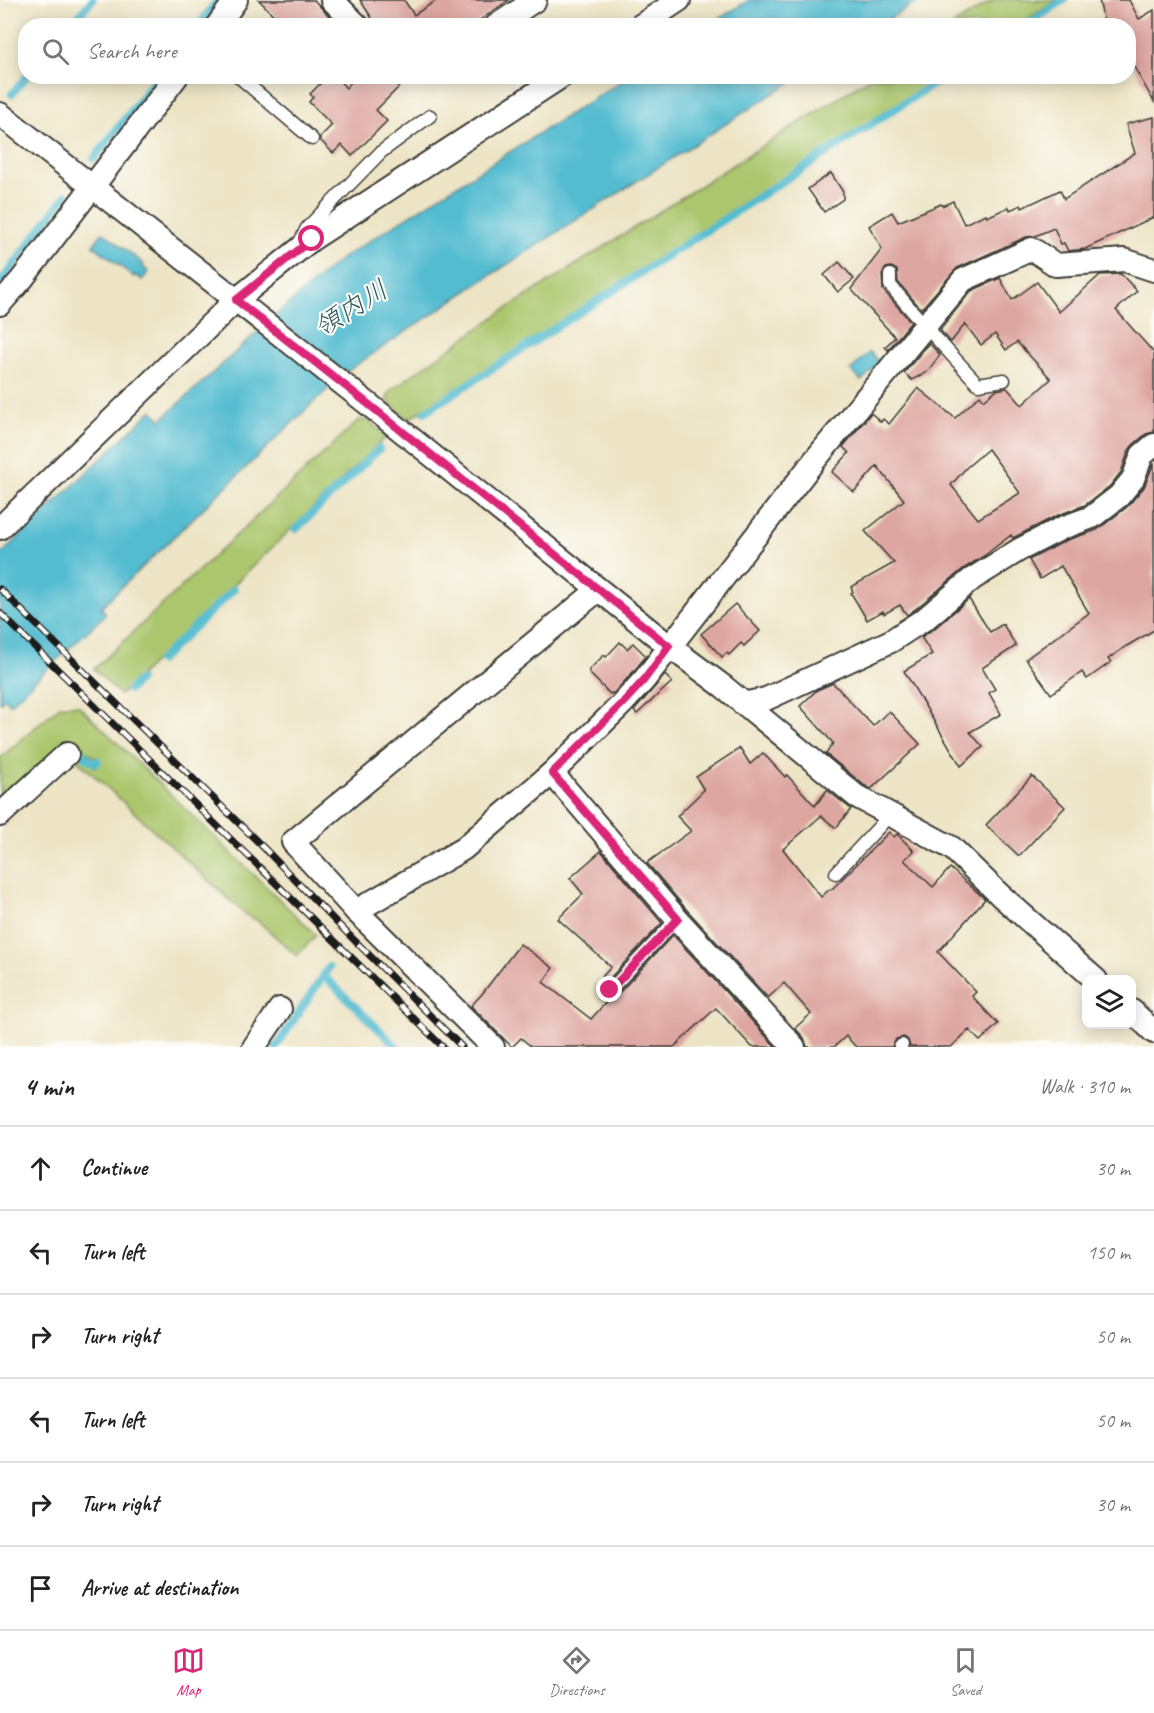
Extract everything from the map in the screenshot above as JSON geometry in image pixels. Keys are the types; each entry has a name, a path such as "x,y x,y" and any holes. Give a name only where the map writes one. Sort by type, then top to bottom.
{"street":[{"path":"223,18 236,0"},
{"path":"332,0 350,18"},
{"path":"508,18 535,0"},
{"path":"652,18 679,0"},
{"path":"0,304 22,279 171,84"},
{"path":"0,528 236,300 312,239 550,84"},
{"path":"0,114 367,403 598,590 724,687 856,796 952,848 1000,895 1090,975"},
{"path":"356,911 463,849 552,773 622,704 644,680 814,461 963,280 1032,249 1056,265 1124,260 1154,270"},
{"path":"743,704 766,699 891,641 926,618 972,579 1019,550 1062,528 1092,517 1119,496 1133,479 1142,455 1154,445"},
{"path":"493,1047 356,911 294,842 598,590"},
{"path":"0,815 67,754"},
{"path":"552,773 678,919 794,1047"},
{"path":"254,1047 280,1009"},
{"path":"1136,1016 1154,1032"}],"lane":[{"path":"247,84 312,140"},
{"path":"295,253 307,228 381,152 430,116"},
{"path":"890,275 890,285 978,384 1004,380"},
{"path":"836,873 890,814"},
{"path":"610,990 678,919"}],"green space":[{"path":"993,0 1058,0 1029,18 964,18"},
{"path":"860,84 928,84 409,419 390,404 387,397 391,390 500,313"},
{"path":"359,420 368,420 386,437 120,695 94,669"},
{"path":"61,705 78,705 316,935 297,956 258,921 246,915 75,758 72,746 95,767 100,762 99,758 90,755 73,741 68,740 0,800 0,758"}],"water":[{"path":"749,0 920,0 891,18 720,18"},
{"name":"領内川","path":"617,84 788,84 477,284 349,370 101,607 106,614 10,704 5,698 0,703 0,555 152,410 161,420 342,258"},
{"path":"103,232 144,264 142,266 149,272 142,280 136,275 134,277 93,245"},
{"path":"870,352 880,363 861,381 851,370"}],"building":[{"path":"259,0 314,0 331,18 276,18"},
{"path":"360,0 404,0 414,15 437,0 509,0 483,18 372,18"},
{"path":"1099,0 1129,0 1139,19 1154,10 1154,102 1136,70 1136,18 1103,18"},
{"path":"320,84 342,84 346,88 350,84 396,84 399,87 376,110 387,121 352,156 342,145 333,153 320,140 320,137 332,125 309,102 313,97 310,94"},
{"path":"1154,117 1154,217 1085,249 1068,251 1064,243 1061,244 1054,228 1035,236 1026,237 957,268 921,309 898,282 897,270 891,267 886,268 882,274 883,290 911,322 888,350 885,347 895,337 851,289 882,249 869,226 892,212 898,222 953,201 964,224 1009,207 1010,210 1021,205 1022,208 1060,190 1064,199 1135,153 1126,124"},
{"path":"831,173 843,192 843,199 824,212 808,189"},
{"path":"839,262 854,279 838,292 824,275"},
{"path":"1121,274 1137,291 1116,310 1154,353 1154,432 1146,434 1133,445 1121,472 1110,486 1085,505 1056,516 1013,538 1011,535 963,569 907,615 900,605 867,620 851,593 853,592 851,587 894,563 865,531 904,500 877,466 854,492 832,472 849,453 843,447 871,413 881,422 883,419 889,424 918,388 955,418 980,395 984,400 996,390 1007,388 1022,405 1051,379 1017,342 1006,350 995,334 981,345 965,324 951,342 940,330 971,291 1000,278 1012,300 1037,282 1059,312 1100,275","holes":["988,449 1020,493 978,519 951,485"]},
{"path":"929,343 940,355 927,372 912,380 904,373"},
{"path":"1154,463 1154,630 1108,659 1111,662 1087,679 1082,672 1051,694 1026,659 1089,613 1061,566 1040,579 1029,560 1067,540 1097,530 1127,507 1144,487"},
{"path":"969,599 990,632 1003,624 1016,646 982,668 995,689 989,693 1001,714 970,732 983,747 961,766 904,671 932,654 921,637"},
{"path":"735,604 760,631 744,646 741,643 729,655 727,653 722,657 701,634"},
{"path":"620,642 627,649 633,643 646,656 613,694 610,694 589,673 589,670"},
{"path":"665,675 672,682 637,714 634,711"},
{"path":"833,683 873,726 889,711 920,744 871,789 826,754 833,743 800,706 817,690"},
{"path":"740,748 750,764 763,753 815,806 827,790 851,809 836,828 821,816 783,849 821,897 831,890 889,832 894,837 897,834 914,851 904,860 933,887 950,868 985,899 938,952 976,992 972,996 998,1024 980,1041 969,1030 951,1047 910,1047 908,1040 904,1037 896,1039 892,1047 856,1047 846,1036 834,1047 807,1047 804,1038 795,1028 811,1014 784,983 768,998 647,863 691,831 677,816 704,790 696,777"},
{"path":"1032,776 1065,807 1019,856 986,825"},
{"path":"601,851 662,923 607,981 602,977 611,967 558,919 583,894 570,878"},
{"path":"673,935 776,1047 752,1047 716,1008 674,1047 532,1047 521,1038 512,1047 471,1006 520,944 553,968 543,982 591,1019 610,998 616,996"}],"waterway":[{"path":"77,18 92,0"},
{"path":"204,18 218,0"},
{"path":"1037,18 1064,0"},
{"path":"12,94 20,84"},
{"path":"94,159 152,84"},
{"path":"425,412 934,84"},
{"path":"0,283 66,195"},
{"path":"296,529 379,449"},
{"path":"159,661 234,589"},
{"path":"129,690 139,680"},
{"path":"64,746 67,743 74,744 88,759 96,763 98,761"},
{"path":"276,1047 329,967"},
{"path":"323,975 397,1047"}],"railway":[{"path":"0,589 261,845 462,1047"},
{"path":"0,613 443,1047"}],"route":[{"path":"312,239 236,300 669,646 644,680 622,704 552,773 678,919 610,990"}]}
